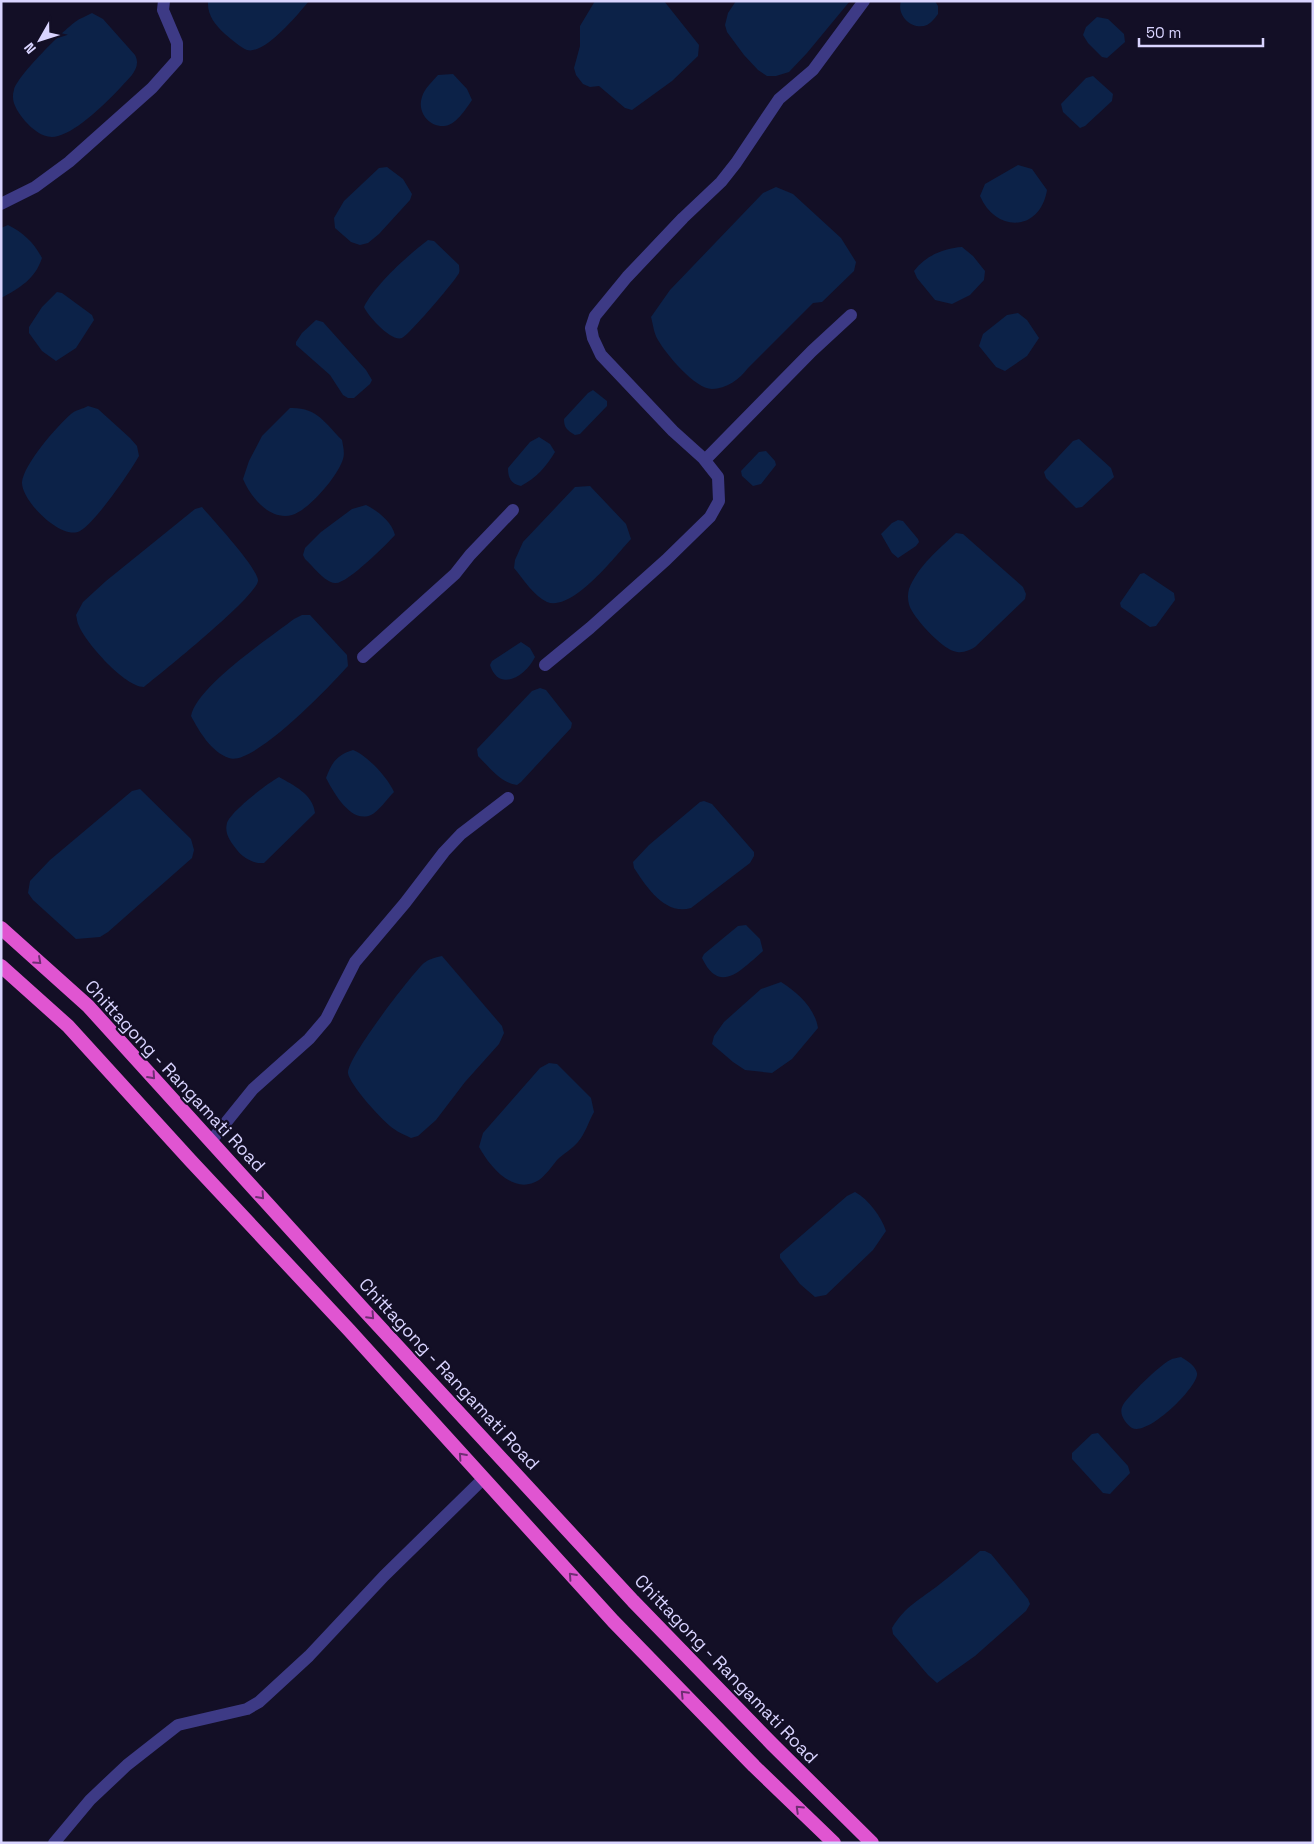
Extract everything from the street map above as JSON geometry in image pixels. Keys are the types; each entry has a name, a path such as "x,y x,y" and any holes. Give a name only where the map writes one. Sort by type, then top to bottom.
{"highway":[{"name":"Chittagong - Rangamati Road","path":"1,928 88,1006 633,1601 772,1744 872,1843"},
{"path":"1,966 68,1026 349,1330 613,1621 754,1766 834,1843"}],"street":[{"path":"1,204 35,187 69,162 152,88 177,60 177,43 163,10 164,1"},
{"path":"545,665 590,628 666,560 710,516 719,501 718,477 705,460 673,431 601,354 593,338 591,328 595,316 627,277 683,218 721,182 736,164 779,99 813,70 864,1"},
{"path":"705,460 812,351 852,315"},
{"path":"363,657 455,574 470,555 513,510"},
{"path":"211,1141 252,1089 309,1039 326,1019 356,962 406,903 444,852 461,834 508,798"},
{"path":"54,1843 90,1800 127,1765 178,1725 246,1708 259,1702 309,1656 384,1576 483,1479"}],"water":[{"path":"208,1 309,1 272,40 254,50 247,50 221,31 210,15"},
{"path":"595,1 664,1 699,45 698,56 672,81 632,110 625,108 599,86 590,87 583,84 576,75 574,68 580,46 580,26"},
{"path":"736,1 850,1 789,72 776,76 767,76 758,70 744,55 727,32 725,25 728,13"},
{"path":"901,1 935,1 938,6 938,14 927,25 916,26 903,17 900,7"},
{"path":"92,13 103,19 135,55 137,60 136,68 115,93 83,122 66,133 48,137 32,128 25,121 15,107 13,99 14,90 31,65 61,34 79,19"},
{"path":"1097,17 1108,19 1124,34 1125,42 1107,58 1102,57 1083,35 1086,27"},
{"path":"453,74 467,89 472,100 452,123 438,126 429,121 423,113 421,102 423,94 438,75"},
{"path":"1093,76 1113,94 1112,101 1085,126 1080,128 1063,112 1061,104 1086,78"},
{"path":"1018,165 1032,169 1047,190 1043,204 1036,214 1027,220 1017,223 996,217 987,208 980,196 985,184"},
{"path":"387,167 403,179 412,194 410,200 379,234 368,243 360,245 351,242 335,228 334,218 344,201 379,168"},
{"path":"776,187 793,194 841,238 856,262 854,271 822,302 813,303 741,376 717,389 705,387 690,377 667,354 657,338 651,317 670,290 763,193"},
{"path":"8,225 28,239 42,258 35,272 26,282 1,298 1,228"},
{"path":"428,240 434,241 459,265 459,272 414,327 402,338 397,338 380,327 364,307 384,280"},
{"path":"962,247 973,256 985,271 984,280 970,295 952,304 935,300 917,278 914,271 935,254 948,249"},
{"path":"57,292 62,293 92,315 94,320 76,348 56,361 42,351 29,333 29,327 42,307"},
{"path":"1018,313 1027,320 1039,338 1027,356 1005,371 996,367 979,346 983,334 1007,315"},
{"path":"316,320 323,322 366,370 372,380 354,398 348,398 343,395 330,375 296,345 302,333"},
{"path":"593,390 607,401 607,406 580,434 575,435 566,428 564,419"},
{"path":"88,406 98,409 130,438 137,446 139,456 103,508 80,531 72,533 53,525 35,508 23,490 22,482 29,465 50,436 73,413"},
{"path":"290,408 307,410 320,417 342,440 344,454 340,466 322,492 299,512 284,516 268,511 262,506 250,493 243,479 249,461 262,436"},
{"path":"539,437 550,444 555,452 536,476 521,486 515,484 509,478 508,468 530,442"},
{"path":"1079,439 1111,468 1114,477 1082,507 1076,508 1046,478 1044,472 1073,441"},
{"path":"766,451 775,461 776,465 761,484 753,486 742,476 741,471 759,452"},
{"path":"590,486 626,524 631,539 605,569 581,591 569,599 557,603 547,602 533,592 514,568 515,560 523,542 575,487"},
{"path":"366,505 384,517 395,535 348,578 340,582 331,582 323,577 305,559 303,555 305,548 321,532 352,509"},
{"path":"202,507 242,554 258,580 254,588 227,617 144,687 136,685 117,672 89,643 78,625 76,615 83,602 106,581 195,509"},
{"path":"898,520 903,521 919,542 898,558 892,553 881,534"},
{"path":"956,533 963,534 1023,587 1026,594 1025,599 975,647 960,652 945,646 926,629 911,609 908,597 909,589 918,573 930,558"},
{"path":"1144,573 1174,593 1175,600 1156,626 1150,627 1121,607 1120,603 1140,574"},
{"path":"302,615 310,615 347,655 348,666 326,690 273,738 240,757 229,758 223,755 206,740 191,716 196,704 219,677 294,619"},
{"path":"521,642 530,648 535,657 531,664 512,679 500,678 494,673 490,665 492,661"},
{"path":"540,688 546,690 572,723 571,728 521,782 517,785 511,784 501,778 478,756 477,749 532,691"},
{"path":"353,750 365,757 377,768 394,792 374,813 364,817 357,815 344,806 326,778 336,760 343,754"},
{"path":"279,777 306,795 315,813 264,863 260,863 246,858 239,853 230,841 226,827 230,818 242,805"},
{"path":"140,789 191,839 194,850 192,858 108,932 100,937 76,939 33,900 28,893 30,881 50,860 132,791"},
{"path":"704,801 712,804 754,852 754,856 750,863 691,908 673,908 665,904 650,891 634,868 633,862 649,845 700,802"},
{"path":"746,925 760,939 763,951 731,976 716,975 709,969 702,958 704,954 738,926"},
{"path":"442,956 502,1026 504,1033 499,1044 465,1082 436,1120 418,1136 411,1138 396,1130 383,1119 360,1094 348,1073 350,1064 368,1035 407,983 424,963"},
{"path":"781,982 809,1007 818,1028 792,1059 772,1073 745,1070 712,1044 714,1036 724,1022 761,989"},
{"path":"549,1063 557,1064 591,1098 594,1112 576,1145 557,1160 539,1180 530,1184 512,1182 496,1170 479,1147 483,1133 540,1068"},
{"path":"855,1192 874,1209 886,1231 873,1250 826,1295 815,1297 800,1284 780,1258 780,1254 847,1196"},
{"path":"1181,1357 1193,1365 1197,1373 1196,1379 1190,1388 1160,1418 1140,1429 1132,1428 1123,1418 1121,1411 1123,1405 1137,1388 1165,1363 1171,1359"},
{"path":"1098,1433 1128,1466 1130,1473 1110,1494 1103,1493 1072,1459 1072,1453 1092,1434"},
{"path":"980,1551 991,1554 1030,1604 1026,1611 975,1656 937,1683 893,1634 892,1628 908,1608"}]}
